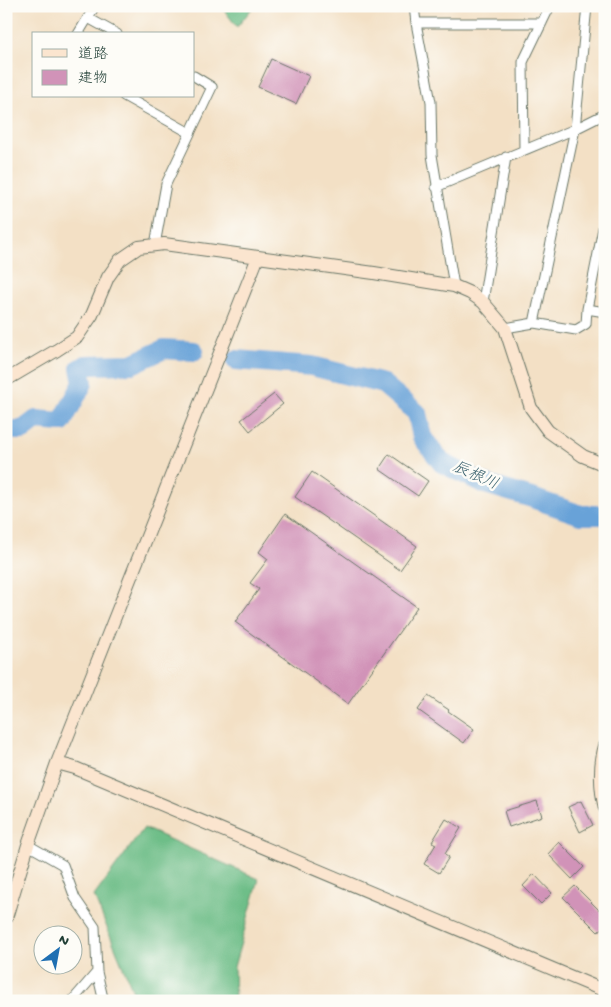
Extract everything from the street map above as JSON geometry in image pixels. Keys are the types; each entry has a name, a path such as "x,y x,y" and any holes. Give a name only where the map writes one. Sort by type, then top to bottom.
{"street":[{"path":"79,32 95,6"},
{"path":"414,6 431,102 432,155 436,186 454,286"},
{"path":"524,149 523,62 550,6"},
{"path":"534,323 575,129 586,6"},
{"path":"88,18 113,32"},
{"path":"416,23 542,23"},
{"path":"155,245 166,184 212,86 195,77"},
{"path":"128,98 190,133"},
{"path":"436,186 575,129 605,114"},
{"path":"483,302 506,157"},
{"path":"505,328 534,323 576,330 586,324 587,309 605,218"},
{"path":"6,380 78,337 92,315 108,277 120,260 139,247 164,244 374,273 454,286 470,293 483,302 505,328 531,408 548,432 583,456 605,465"},
{"path":"6,918 28,845 58,762 258,257"},
{"path":"587,309 605,312"},
{"path":"605,746 601,769 605,808"},
{"path":"58,762 605,991"},
{"path":"28,845 63,865 75,898 94,927 98,972 103,998 106,1001"},
{"path":"72,1001 98,972"}],"green space":[{"path":"221,6 254,6 237,27"},
{"path":"144,828 259,879 234,967 235,1001 137,1001 94,896"}],"building":[{"path":"271,59 309,76 296,104 258,87"},
{"path":"274,394 283,404 250,431 241,420"},
{"path":"389,454 428,481 418,496 379,469"},
{"path":"312,472 417,546 400,570 295,497"},
{"path":"285,514 417,607 348,704 235,622 259,589 250,583 268,559 259,552"},
{"path":"428,696 474,729 464,743 418,710"},
{"path":"537,801 542,816 509,827 504,811"},
{"path":"581,801 593,825 580,832 568,807"},
{"path":"446,819 461,828 445,854 449,857 439,873 424,864 436,844 432,842"},
{"path":"559,842 584,867 572,879 548,854"},
{"path":"534,874 552,893 541,904 523,886"},
{"path":"575,886 605,916 605,926 598,932 563,897"}],"waterway":[{"name":"辰根川","path":"86,365 132,364 164,349 194,351"},
{"name":"辰根川","path":"236,360 312,366 383,384 417,413 422,437 442,463 485,484 581,515 605,515"},
{"name":"辰根川","path":"6,430 23,430 36,420 62,422 83,383 80,368"}]}
